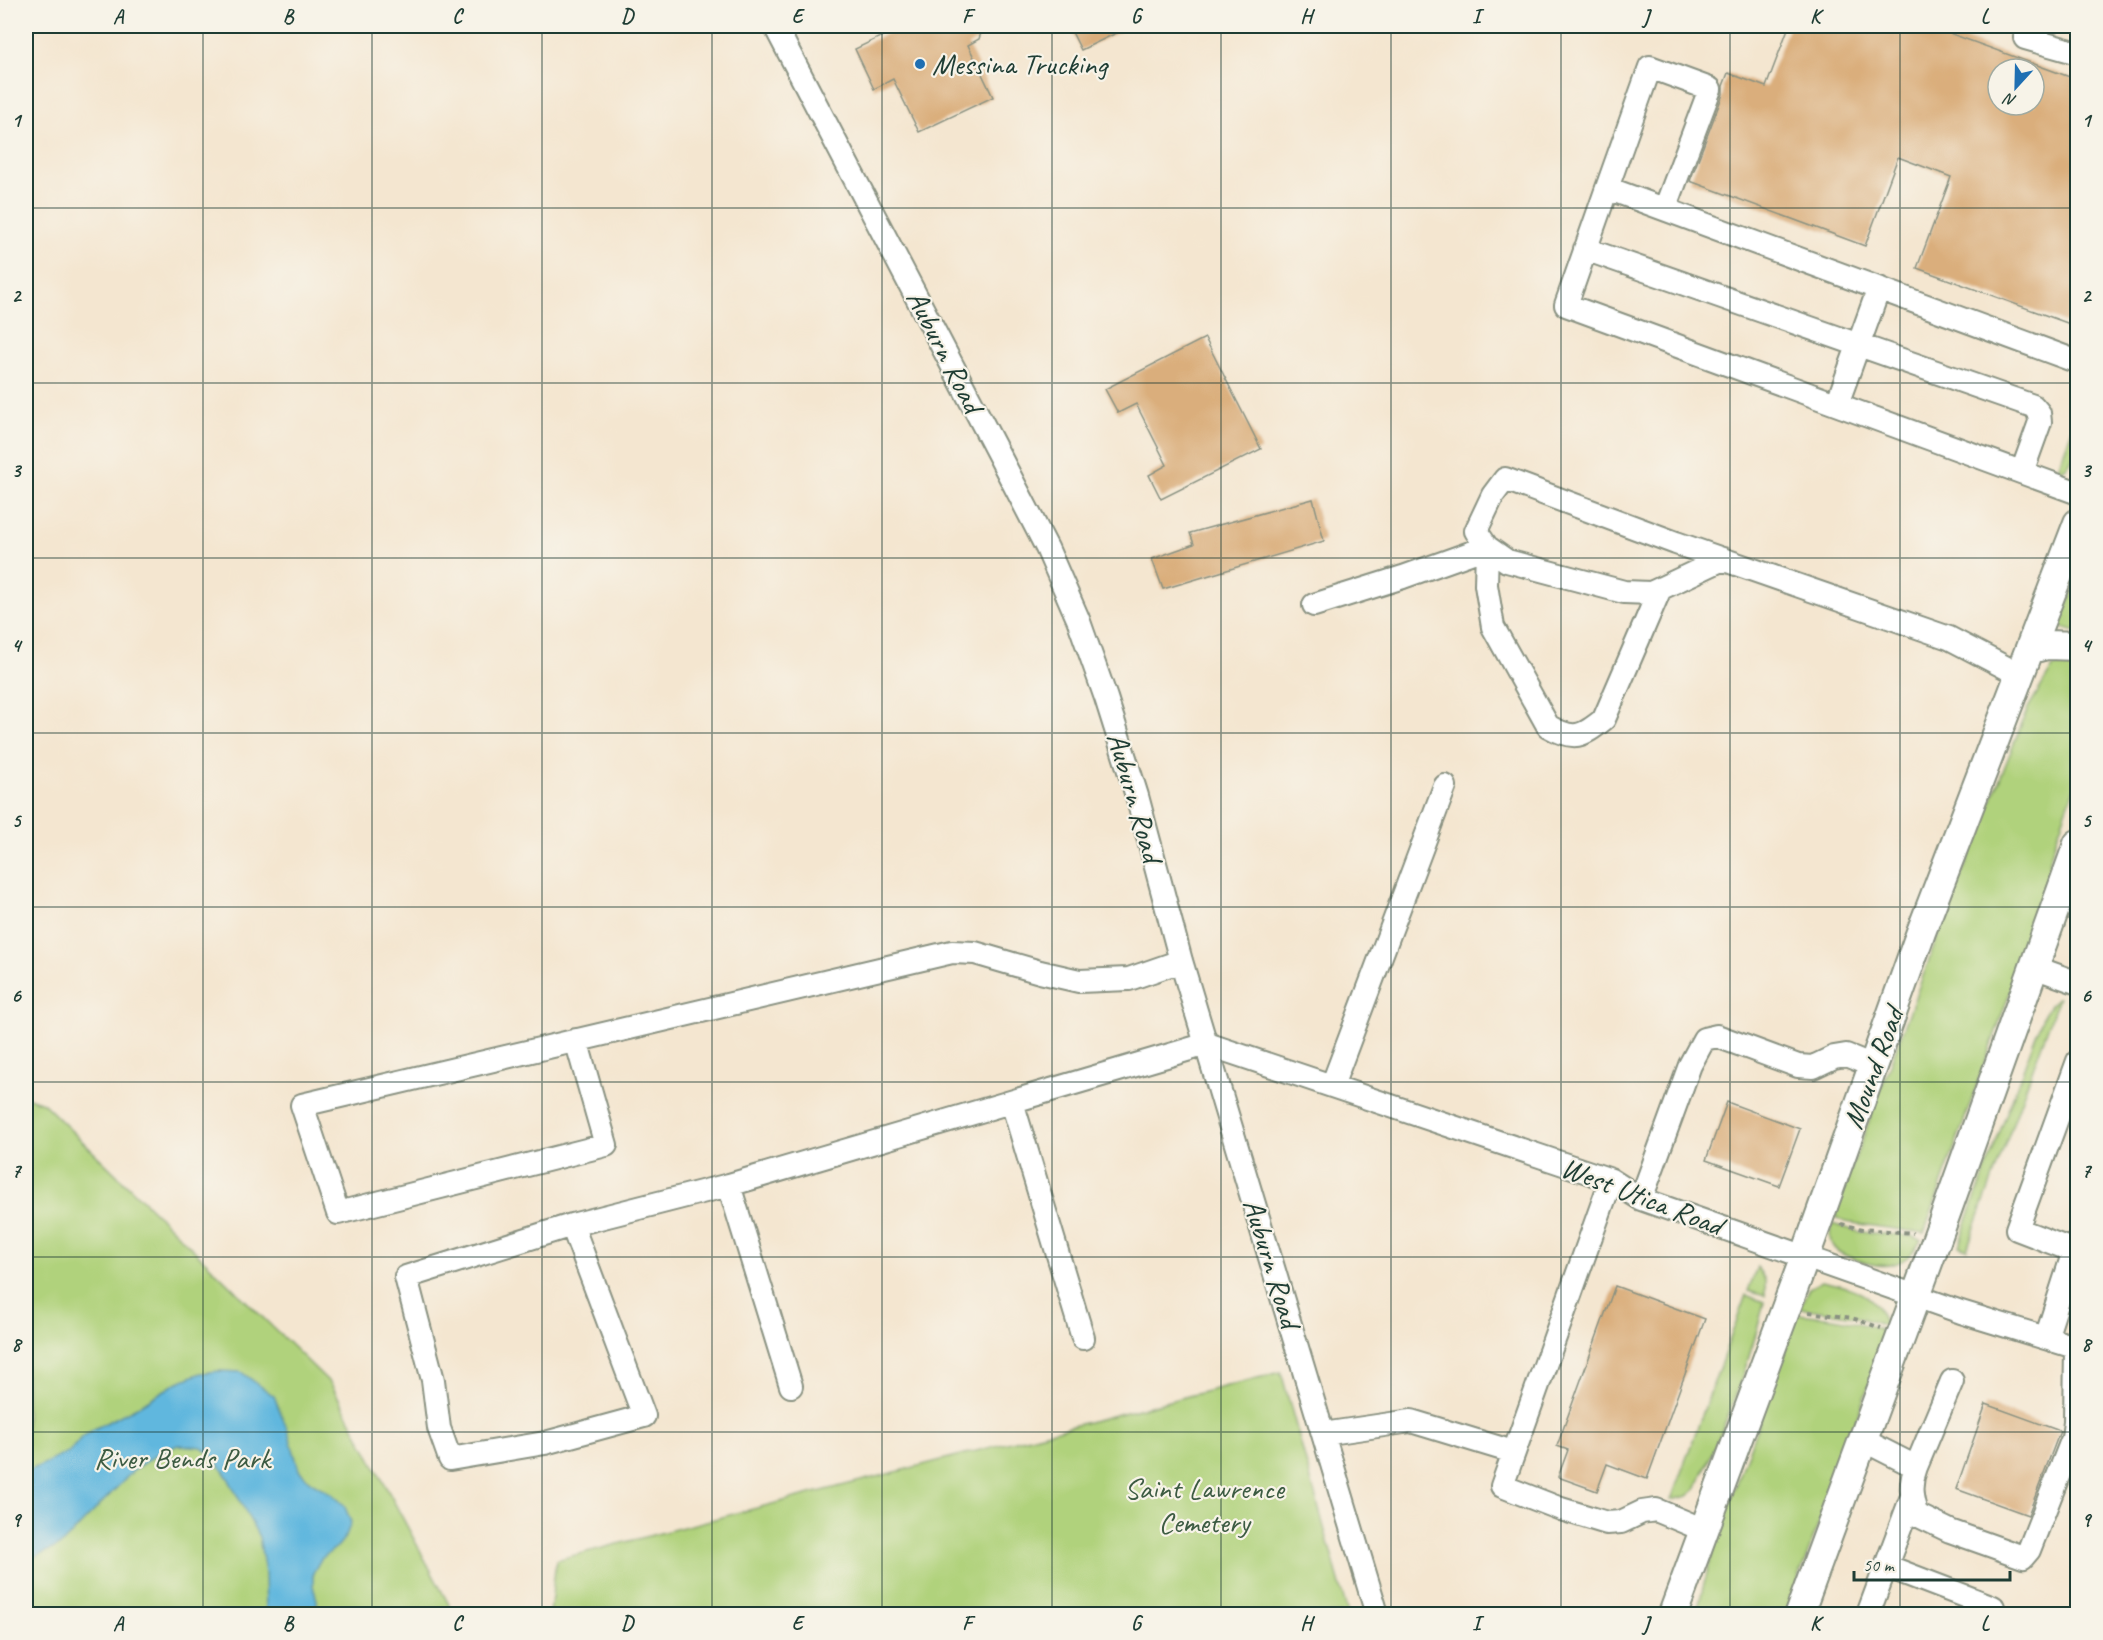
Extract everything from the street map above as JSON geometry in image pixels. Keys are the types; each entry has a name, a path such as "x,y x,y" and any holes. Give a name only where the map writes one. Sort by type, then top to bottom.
{"main road":[{"name":"Mound Road","path":"1673,1614 1926,920 2078,523"},
{"path":"2031,649 2047,645 2078,646"},
{"path":"1799,1614 2078,844"}],"street":[{"name":"Auburn Road","path":"776,26 1047,548 1078,619 1137,796 1181,961 1377,1614"},
{"path":"2025,38 2078,53"},
{"path":"1665,209 1710,88 1650,67 1566,305 2078,493"},
{"path":"1606,188 2078,362"},
{"path":"1585,249 2033,406 2039,413 2040,422 2022,472"},
{"path":"1837,404 1879,288"},
{"path":"1723,559 1652,593 1624,592 1507,561 1487,547 1476,531 1493,495 1505,479 1723,559 1949,638 2020,675"},
{"path":"1487,547 1486,585 1493,627 1548,726 1560,733 1575,736 1588,732 1604,719 1660,589"},
{"path":"1314,605 1487,547"},
{"path":"1332,1086 1445,786"},
{"path":"576,1040 606,1145 338,1213 302,1105 576,1040 952,952 975,953 1079,981 1129,979 1181,961"},
{"path":"2034,967 2078,983"},
{"path":"1641,1199 1690,1065 1704,1039 1717,1036 1798,1066 1813,1066 1834,1057 1846,1055 1874,1066"},
{"path":"572,1225 644,1416 545,1443 450,1460 439,1428 433,1380 406,1278 572,1225 729,1185 1206,1044"},
{"name":"West Utica Road","path":"1206,1044 1611,1180 1641,1199 1961,1312 2077,1348"},
{"path":"2046,1338 2076,1248 2017,1229 2078,1061"},
{"path":"1012,1102 1083,1338"},
{"path":"1611,1180 1502,1486 1561,1509 1607,1523 1621,1522 1642,1512 1656,1510 1704,1530"},
{"path":"729,1185 791,1386"},
{"path":"1911,1499 1917,1515 1950,1531 2023,1557 2029,1550 2073,1438 2077,1348"},
{"path":"1868,1614 1911,1499 1912,1477 1952,1382"},
{"path":"1323,1434 1411,1422 1513,1452"},
{"path":"1863,1440 1916,1467"},
{"path":"1886,1566 1993,1607 1990,1614"}],"path":[{"path":"1833,1221 1850,1227 1914,1233 1923,1236"},
{"path":"1800,1311 1836,1315 1885,1329"}],"green space":[{"path":"2077,416 2076,448 2070,463 2057,471"},
{"path":"2077,578 2077,632 2062,628 2061,624"},
{"path":"2070,660 2077,661 2077,780 2051,854 2043,900 1924,1233 1845,1222 1835,1217 1840,1199 1942,925 2028,708 2053,667"},
{"path":"2059,997 1967,1249 1959,1246 2043,1016"},
{"name":"River Bends Park","path":"26,1097 43,1103 331,1384 454,1614 26,1614"},
{"path":"1832,1224 1860,1232 1911,1236 1921,1240 1915,1249 1901,1261 1894,1264 1877,1265 1838,1252 1830,1239"},
{"path":"1757,1267 1765,1280 1765,1296 1748,1291"},
{"path":"1822,1281 1862,1293 1877,1306 1886,1326 1854,1316 1800,1308 1809,1288"},
{"path":"1746,1295 1764,1302 1735,1398 1695,1490 1688,1496 1671,1500"},
{"path":"1798,1314 1853,1322 1885,1332 1882,1348 1786,1614 1696,1614 1714,1547"},
{"name":"Saint Lawrence Cemetery","path":"1281,1372 1348,1614 550,1614 556,1560"}],"water":[{"path":"241,1372 274,1396 288,1431 299,1470 311,1482 332,1494 344,1505 351,1522 346,1536 338,1546 321,1559 313,1573 317,1614 266,1614 265,1573 259,1537 228,1478 215,1459 202,1447 178,1445 157,1454 132,1472 61,1545 26,1561 26,1472 69,1452 80,1439 94,1429 178,1382 201,1373"}],"building":[{"name":"Messina Trucking","path":"903,26 983,26 979,39 968,45 993,97 919,132 893,79 874,89 855,49"},
{"path":"1069,26 1131,26 1081,50"},
{"path":"1789,26 1930,26 2015,57 1986,57 1986,117 2046,117 2046,68 2078,80 2078,327 1917,268 1951,177 1898,157 1865,246 1690,181 1723,94 1723,86 1728,73 1766,87"},
{"path":"1205,338 1261,449 1161,499 1149,475 1167,465 1136,404 1118,413 1105,389"},
{"path":"1313,499 1324,541 1163,589 1152,559 1194,544 1190,533"},
{"path":"1727,1102 1800,1129 1779,1186 1706,1160"},
{"path":"1615,1286 1705,1319 1647,1479 1607,1464 1597,1491 1558,1477 1568,1450 1557,1446"},
{"path":"1986,1404 2060,1431 2028,1515 1956,1489"}],"place":[{"name":"Messina Trucking","path":"920,64"}]}
